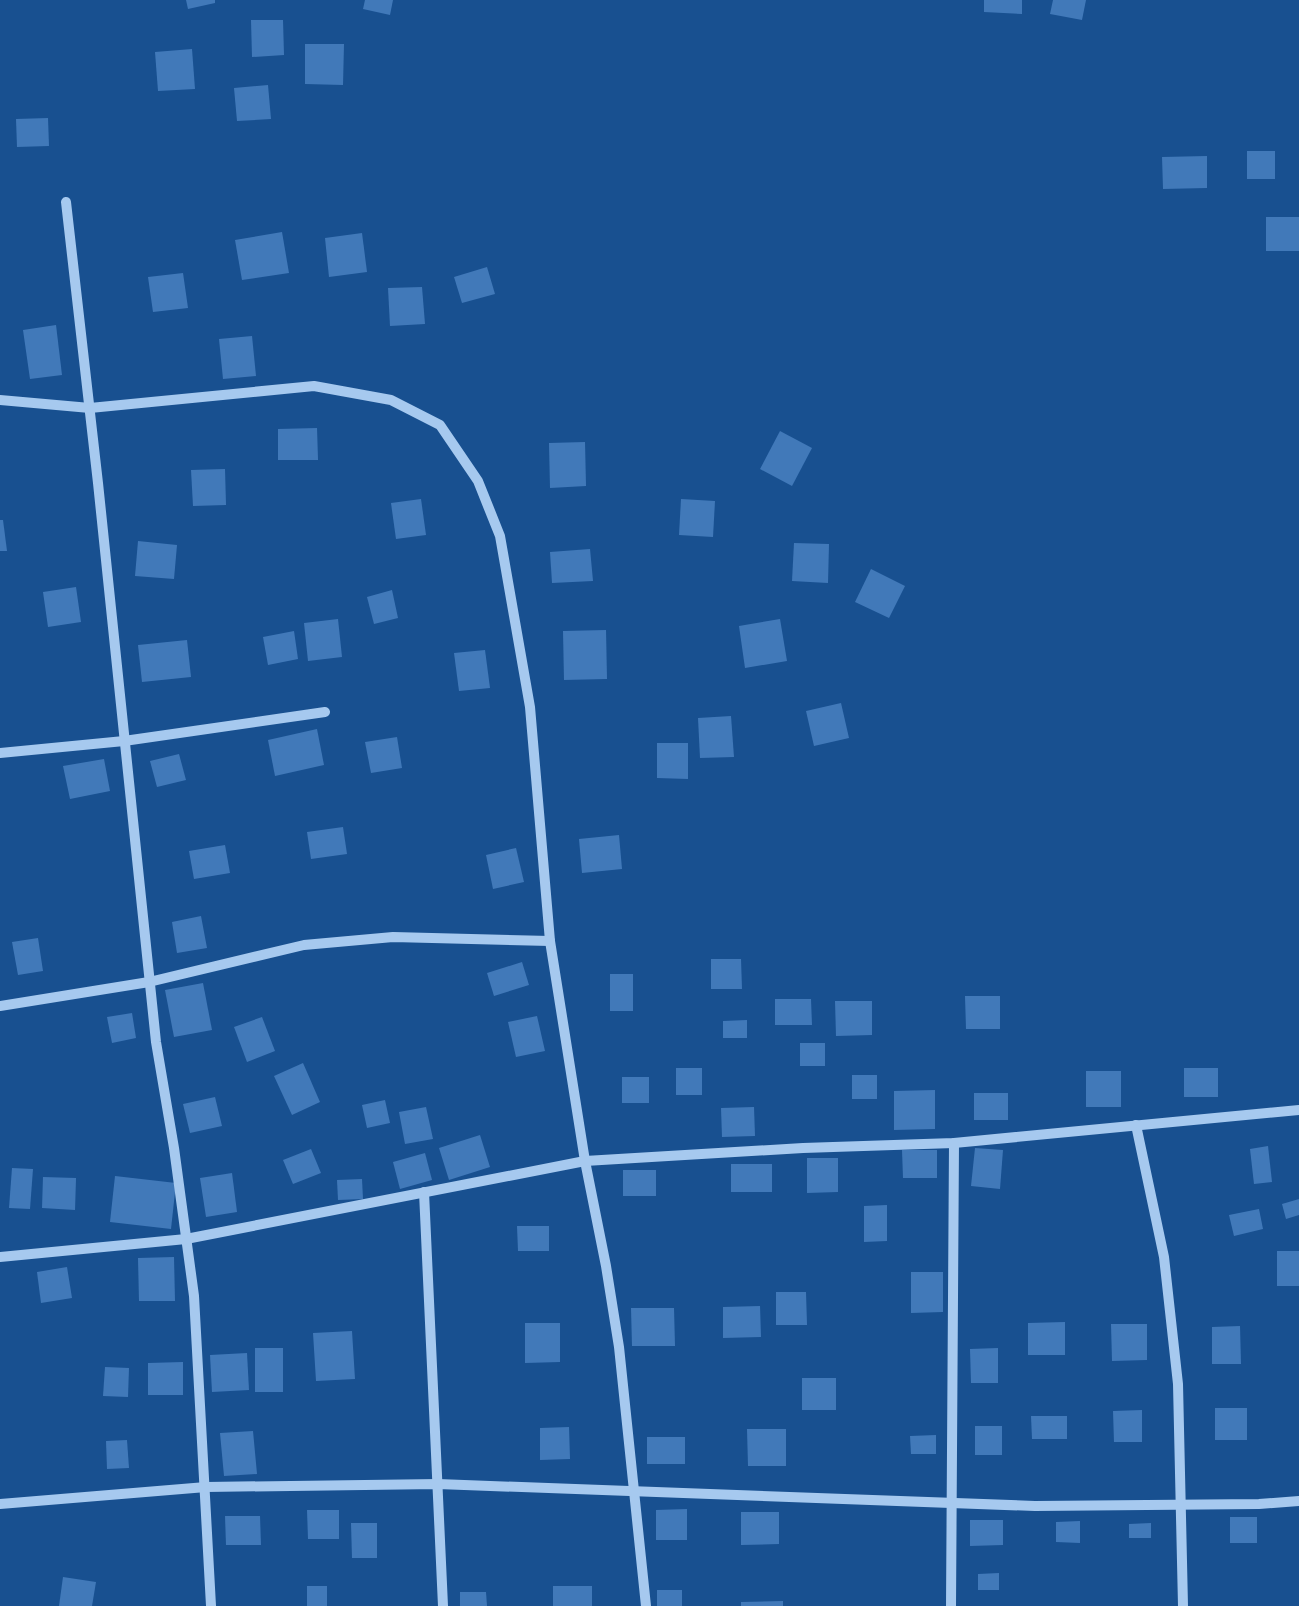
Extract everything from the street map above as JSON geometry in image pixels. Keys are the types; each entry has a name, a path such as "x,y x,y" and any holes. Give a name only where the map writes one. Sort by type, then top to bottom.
{"street":[{"path":"66,202 90,408 156,1042 174,1148 194,1296 211,1606"},
{"path":"0,400 90,408 314,386 392,400 440,425 478,481 500,536 530,707 550,941 585,1161 619,1347 646,1606"},
{"path":"0,753 124,741 325,711"},
{"path":"0,1006 149,982 304,945 393,937 550,941"},
{"path":"0,1257 186,1239 585,1161 803,1148 954,1143 1299,1110"},
{"path":"1136,1125 1164,1257 1178,1384 1183,1606"},
{"path":"951,1606 954,1143"},
{"path":"424,1192 443,1606"},
{"path":"0,1504 206,1487 438,1484 1035,1506 1259,1504 1299,1501"}],"building":[{"path":"186,0 215,0 215,3 188,9"},
{"path":"365,0 393,0 390,15 363,9"},
{"path":"984,0 1022,0 1022,14 984,12"},
{"path":"1053,0 1086,0 1082,20 1050,14"},
{"path":"251,20 283,20 284,55 252,57"},
{"path":"305,44 344,44 343,85 305,84"},
{"path":"192,49 195,89 158,91 155,52"},
{"path":"268,85 271,119 237,121 234,88"},
{"path":"48,118 49,146 17,147 16,119"},
{"path":"1247,151 1275,151 1275,179 1247,179"},
{"path":"1207,156 1207,188 1163,189 1162,157"},
{"path":"1266,217 1299,217 1299,251 1266,251"},
{"path":"282,232 289,273 242,280 235,240"},
{"path":"362,233 367,272 329,277 325,238"},
{"path":"487,267 495,294 462,303 454,277"},
{"path":"183,273 188,308 153,312 148,277"},
{"path":"422,287 425,324 390,326 388,288"},
{"path":"56,325 62,375 30,379 23,330"},
{"path":"252,336 256,376 223,379 219,339"},
{"path":"317,428 318,460 278,460 278,429"},
{"path":"780,431 812,448 792,486 760,469"},
{"path":"585,442 586,486 550,488 549,443"},
{"path":"225,469 226,505 193,506 191,470"},
{"path":"421,499 426,535 396,539 391,503"},
{"path":"681,499 715,501 713,537 679,535"},
{"path":"0,520 3,520 7,551 0,551"},
{"path":"138,541 177,545 174,579 135,576"},
{"path":"794,543 829,544 828,583 792,581"},
{"path":"590,549 593,581 552,583 550,552"},
{"path":"871,569 905,586 889,618 855,602"},
{"path":"76,587 81,622 48,627 43,592"},
{"path":"392,590 398,618 374,624 367,597"},
{"path":"338,619 342,657 308,661 304,623"},
{"path":"780,619 787,661 745,668 739,626"},
{"path":"606,630 607,679 564,680 563,631"},
{"path":"294,631 298,659 268,665 263,637"},
{"path":"187,640 191,677 142,682 138,645"},
{"path":"485,650 490,688 459,691 454,653"},
{"path":"841,703 849,738 814,746 806,711"},
{"path":"731,716 734,757 700,758 698,718"},
{"path":"317,729 324,765 275,776 268,740"},
{"path":"397,737 402,768 371,773 365,742"},
{"path":"657,743 688,743 688,779 657,778"},
{"path":"179,754 186,780 157,787 150,761"},
{"path":"104,759 110,791 70,799 63,766"},
{"path":"343,827 347,854 311,859 307,832"},
{"path":"619,835 622,869 582,873 579,839"},
{"path":"225,845 230,873 194,879 189,851"},
{"path":"516,848 524,882 493,889 486,855"},
{"path":"201,916 207,948 177,953 172,922"},
{"path":"38,938 43,971 18,975 12,942"},
{"path":"711,959 741,959 742,989 711,989"},
{"path":"522,962 529,985 494,996 487,973"},
{"path":"610,974 633,974 633,1011 610,1011"},
{"path":"203,983 212,1030 174,1037 165,990"},
{"path":"965,996 1000,996 1000,1029 966,1029"},
{"path":"775,999 811,999 812,1025 775,1025"},
{"path":"835,1001 872,1001 872,1035 836,1036"},
{"path":"132,1013 136,1038 112,1043 107,1017"},
{"path":"537,1016 545,1051 516,1057 508,1022"},
{"path":"262,1017 275,1051 247,1062 234,1027"},
{"path":"747,1020 747,1038 723,1038 723,1021"},
{"path":"800,1043 825,1043 825,1066 800,1066"},
{"path":"303,1063 320,1102 292,1115 274,1076"},
{"path":"676,1068 702,1068 702,1095 676,1095"},
{"path":"1184,1068 1218,1068 1218,1097 1184,1097"},
{"path":"1086,1071 1121,1071 1121,1107 1086,1107"},
{"path":"852,1075 877,1075 877,1099 852,1099"},
{"path":"622,1077 649,1077 649,1103 622,1103"},
{"path":"935,1090 935,1129 894,1130 894,1091"},
{"path":"974,1093 1008,1093 1008,1120 974,1120"},
{"path":"215,1097 222,1126 190,1133 183,1104"},
{"path":"385,1100 390,1123 367,1128 362,1105"},
{"path":"426,1107 433,1139 405,1144 399,1112"},
{"path":"754,1107 755,1136 722,1137 721,1108"},
{"path":"480,1135 490,1167 449,1180 439,1148"},
{"path":"1268,1146 1272,1182 1254,1184 1250,1149"},
{"path":"975,1148 1003,1150 1000,1189 971,1186"},
{"path":"311,1149 321,1173 293,1184 283,1160"},
{"path":"902,1150 937,1150 937,1178 903,1178"},
{"path":"425,1153 432,1180 400,1189 393,1162"},
{"path":"807,1158 838,1158 838,1192 807,1193"},
{"path":"731,1164 772,1164 772,1192 731,1192"},
{"path":"12,1168 33,1169 30,1209 9,1208"},
{"path":"623,1170 656,1170 656,1196 623,1196"},
{"path":"232,1173 237,1212 206,1217 200,1178"},
{"path":"115,1176 176,1183 171,1229 110,1222"},
{"path":"43,1177 76,1178 75,1210 42,1208"},
{"path":"362,1179 363,1199 338,1200 337,1180"},
{"path":"1299,1199 1299,1215 1286,1219 1282,1204"},
{"path":"887,1205 887,1241 864,1242 864,1206"},
{"path":"1259,1209 1263,1229 1234,1236 1229,1215"},
{"path":"517,1226 549,1226 549,1251 518,1251"},
{"path":"1277,1251 1299,1251 1299,1286 1277,1286"},
{"path":"174,1257 175,1301 139,1301 138,1258"},
{"path":"67,1267 72,1298 41,1303 37,1272"},
{"path":"911,1272 943,1272 943,1312 911,1313"},
{"path":"776,1292 806,1292 807,1325 776,1325"},
{"path":"760,1306 761,1337 723,1338 723,1307"},
{"path":"631,1308 674,1308 675,1346 632,1346"},
{"path":"1065,1322 1065,1355 1028,1355 1028,1323"},
{"path":"525,1323 560,1323 560,1362 525,1363"},
{"path":"1111,1324 1147,1324 1147,1360 1112,1361"},
{"path":"1240,1326 1241,1364 1212,1364 1212,1327"},
{"path":"352,1331 355,1379 316,1381 313,1333"},
{"path":"255,1348 283,1348 283,1392 255,1392"},
{"path":"998,1348 998,1383 971,1383 970,1349"},
{"path":"247,1353 249,1390 212,1392 210,1355"},
{"path":"183,1362 183,1395 148,1395 148,1363"},
{"path":"105,1367 129,1368 128,1397 103,1396"},
{"path":"802,1378 836,1378 836,1410 802,1410"},
{"path":"1215,1408 1247,1408 1247,1440 1215,1440"},
{"path":"1142,1410 1142,1442 1114,1442 1113,1411"},
{"path":"1031,1416 1067,1416 1067,1439 1032,1439"},
{"path":"975,1426 1002,1426 1002,1455 975,1455"},
{"path":"569,1427 570,1459 540,1460 540,1428"},
{"path":"747,1429 786,1429 786,1466 748,1466"},
{"path":"253,1431 257,1474 224,1476 220,1433"},
{"path":"936,1435 936,1454 911,1454 910,1436"},
{"path":"647,1437 685,1437 685,1464 647,1464"},
{"path":"127,1440 129,1468 107,1469 106,1441"},
{"path":"687,1509 687,1540 656,1540 656,1510"},
{"path":"307,1510 339,1510 339,1539 308,1539"},
{"path":"741,1512 779,1512 779,1544 741,1545"},
{"path":"225,1516 260,1516 261,1545 226,1545"},
{"path":"1230,1517 1257,1517 1257,1543 1230,1543"},
{"path":"970,1520 1003,1520 1003,1545 970,1546"},
{"path":"1080,1521 1080,1543 1056,1542 1056,1522"},
{"path":"351,1523 377,1523 377,1558 352,1558"},
{"path":"1151,1523 1151,1538 1129,1538 1129,1524"},
{"path":"999,1573 999,1590 978,1590 978,1574"},
{"path":"63,1577 96,1582 92,1606 59,1606"},
{"path":"307,1586 327,1586 327,1606 307,1606"},
{"path":"553,1586 592,1586 592,1606 553,1606"},
{"path":"657,1590 682,1590 682,1606 657,1606"},
{"path":"460,1592 486,1592 487,1606 460,1606"},
{"path":"783,1601 783,1606 741,1606 741,1602"}]}
